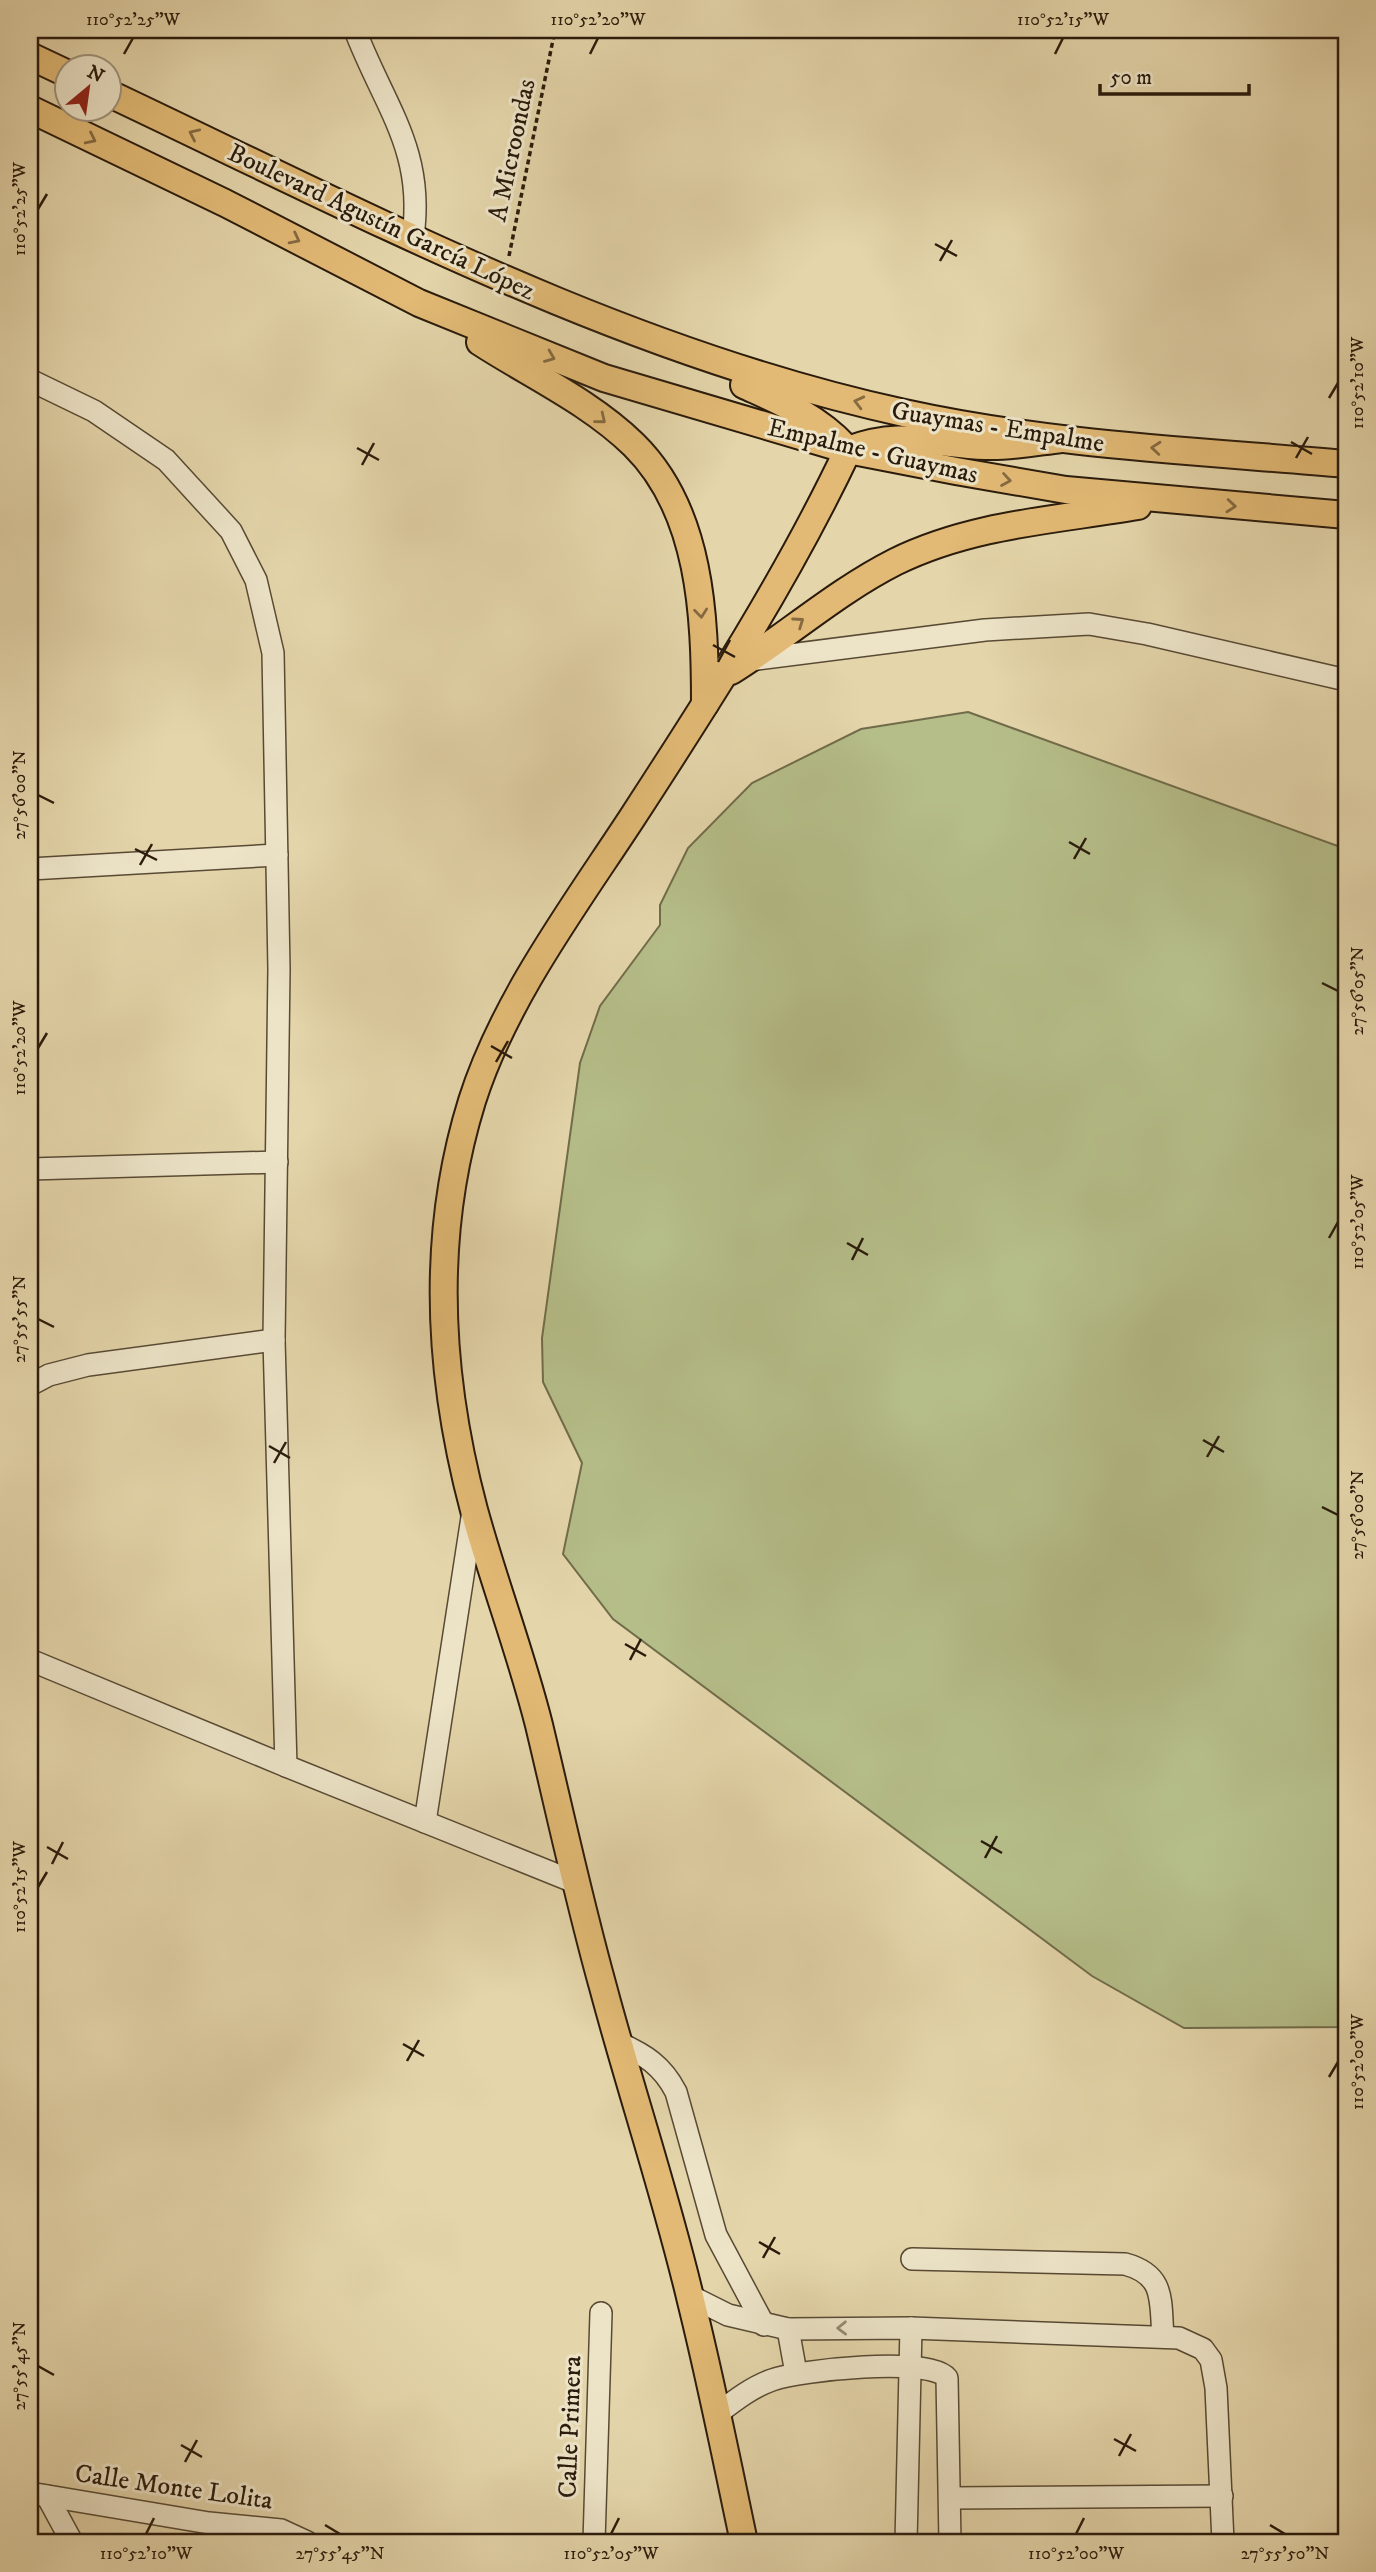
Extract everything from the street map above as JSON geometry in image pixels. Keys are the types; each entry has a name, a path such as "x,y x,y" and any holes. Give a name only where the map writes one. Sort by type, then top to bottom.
{"main road":[{"path":"30,56 52,67"},
{"name":"Boulevard Agustín García López","path":"122,100 504,279 659,342"},
{"name":"Boulevard Agustín García López","path":"30,109 226,203 419,303"},
{"path":"419,303 591,411 634,445 663,482 682,519 691,553 705,657 705,705"},
{"name":"Empalme - Guaymas","path":"419,303 604,378 848,450 1066,489 1346,515"},
{"path":"659,342 807,414 825,426 848,450"},
{"name":"Guaymas - Empalme","path":"659,342 779,381 904,413 1061,439 1346,464"},
{"path":"744,2542 690,2296 619,2043 530,1689 474,1508 454,1414 441,1297 453,1171 473,1098 491,1052 558,931 724,676 813,524 848,450 873,440 893,438 987,446 1061,439"},
{"path":"724,676 843,591 896,561 944,542 988,529 1172,500"}],"street":[{"path":"355,30 409,152 416,193 413,236"},
{"path":"30,380 94,411 166,460 231,531 256,580 273,653 278,1162 274,1339 286,1766"},
{"path":"750,660 985,630 1089,624 1147,634 1346,680"},
{"path":"30,869 277,855"},
{"path":"30,1169 278,1162"},
{"path":"30,1385 49,1375 88,1366 274,1339"},
{"path":"425,1822 474,1508"},
{"path":"30,1660 577,1882"},
{"path":"619,2043 648,2056 666,2073 676,2092 716,2235 764,2325"},
{"path":"912,2259 1125,2264 1144,2269 1154,2279 1160,2296 1163,2337"},
{"path":"690,2296 728,2315 788,2329 911,2328 1163,2337 1192,2341 1203,2349 1210,2360 1216,2388 1223,2542"},
{"name":"Calle Primera","path":"594,2542 601,2314"},
{"path":"906,2542 911,2328"},
{"path":"788,2329 796,2373"},
{"path":"717,2414 771,2380 796,2373 909,2367 932,2367 942,2371 947,2378 950,2542"},
{"path":"38,2494 72,2542"},
{"name":"Calle Monte Lolita","path":"38,2494 209,2523 281,2530 307,2542"},
{"path":"951,2498 1222,2496"}],"path":[{"name":"A Microondas","path":"504,279 555,30"}],"green space":[{"path":"968,712 1346,849 1346,2027 1184,2028 1092,1976 613,1619 563,1554 582,1463 543,1382 542,1338 580,1063 600,1006 660,925 660,905 688,848 752,783 861,729"}]}
